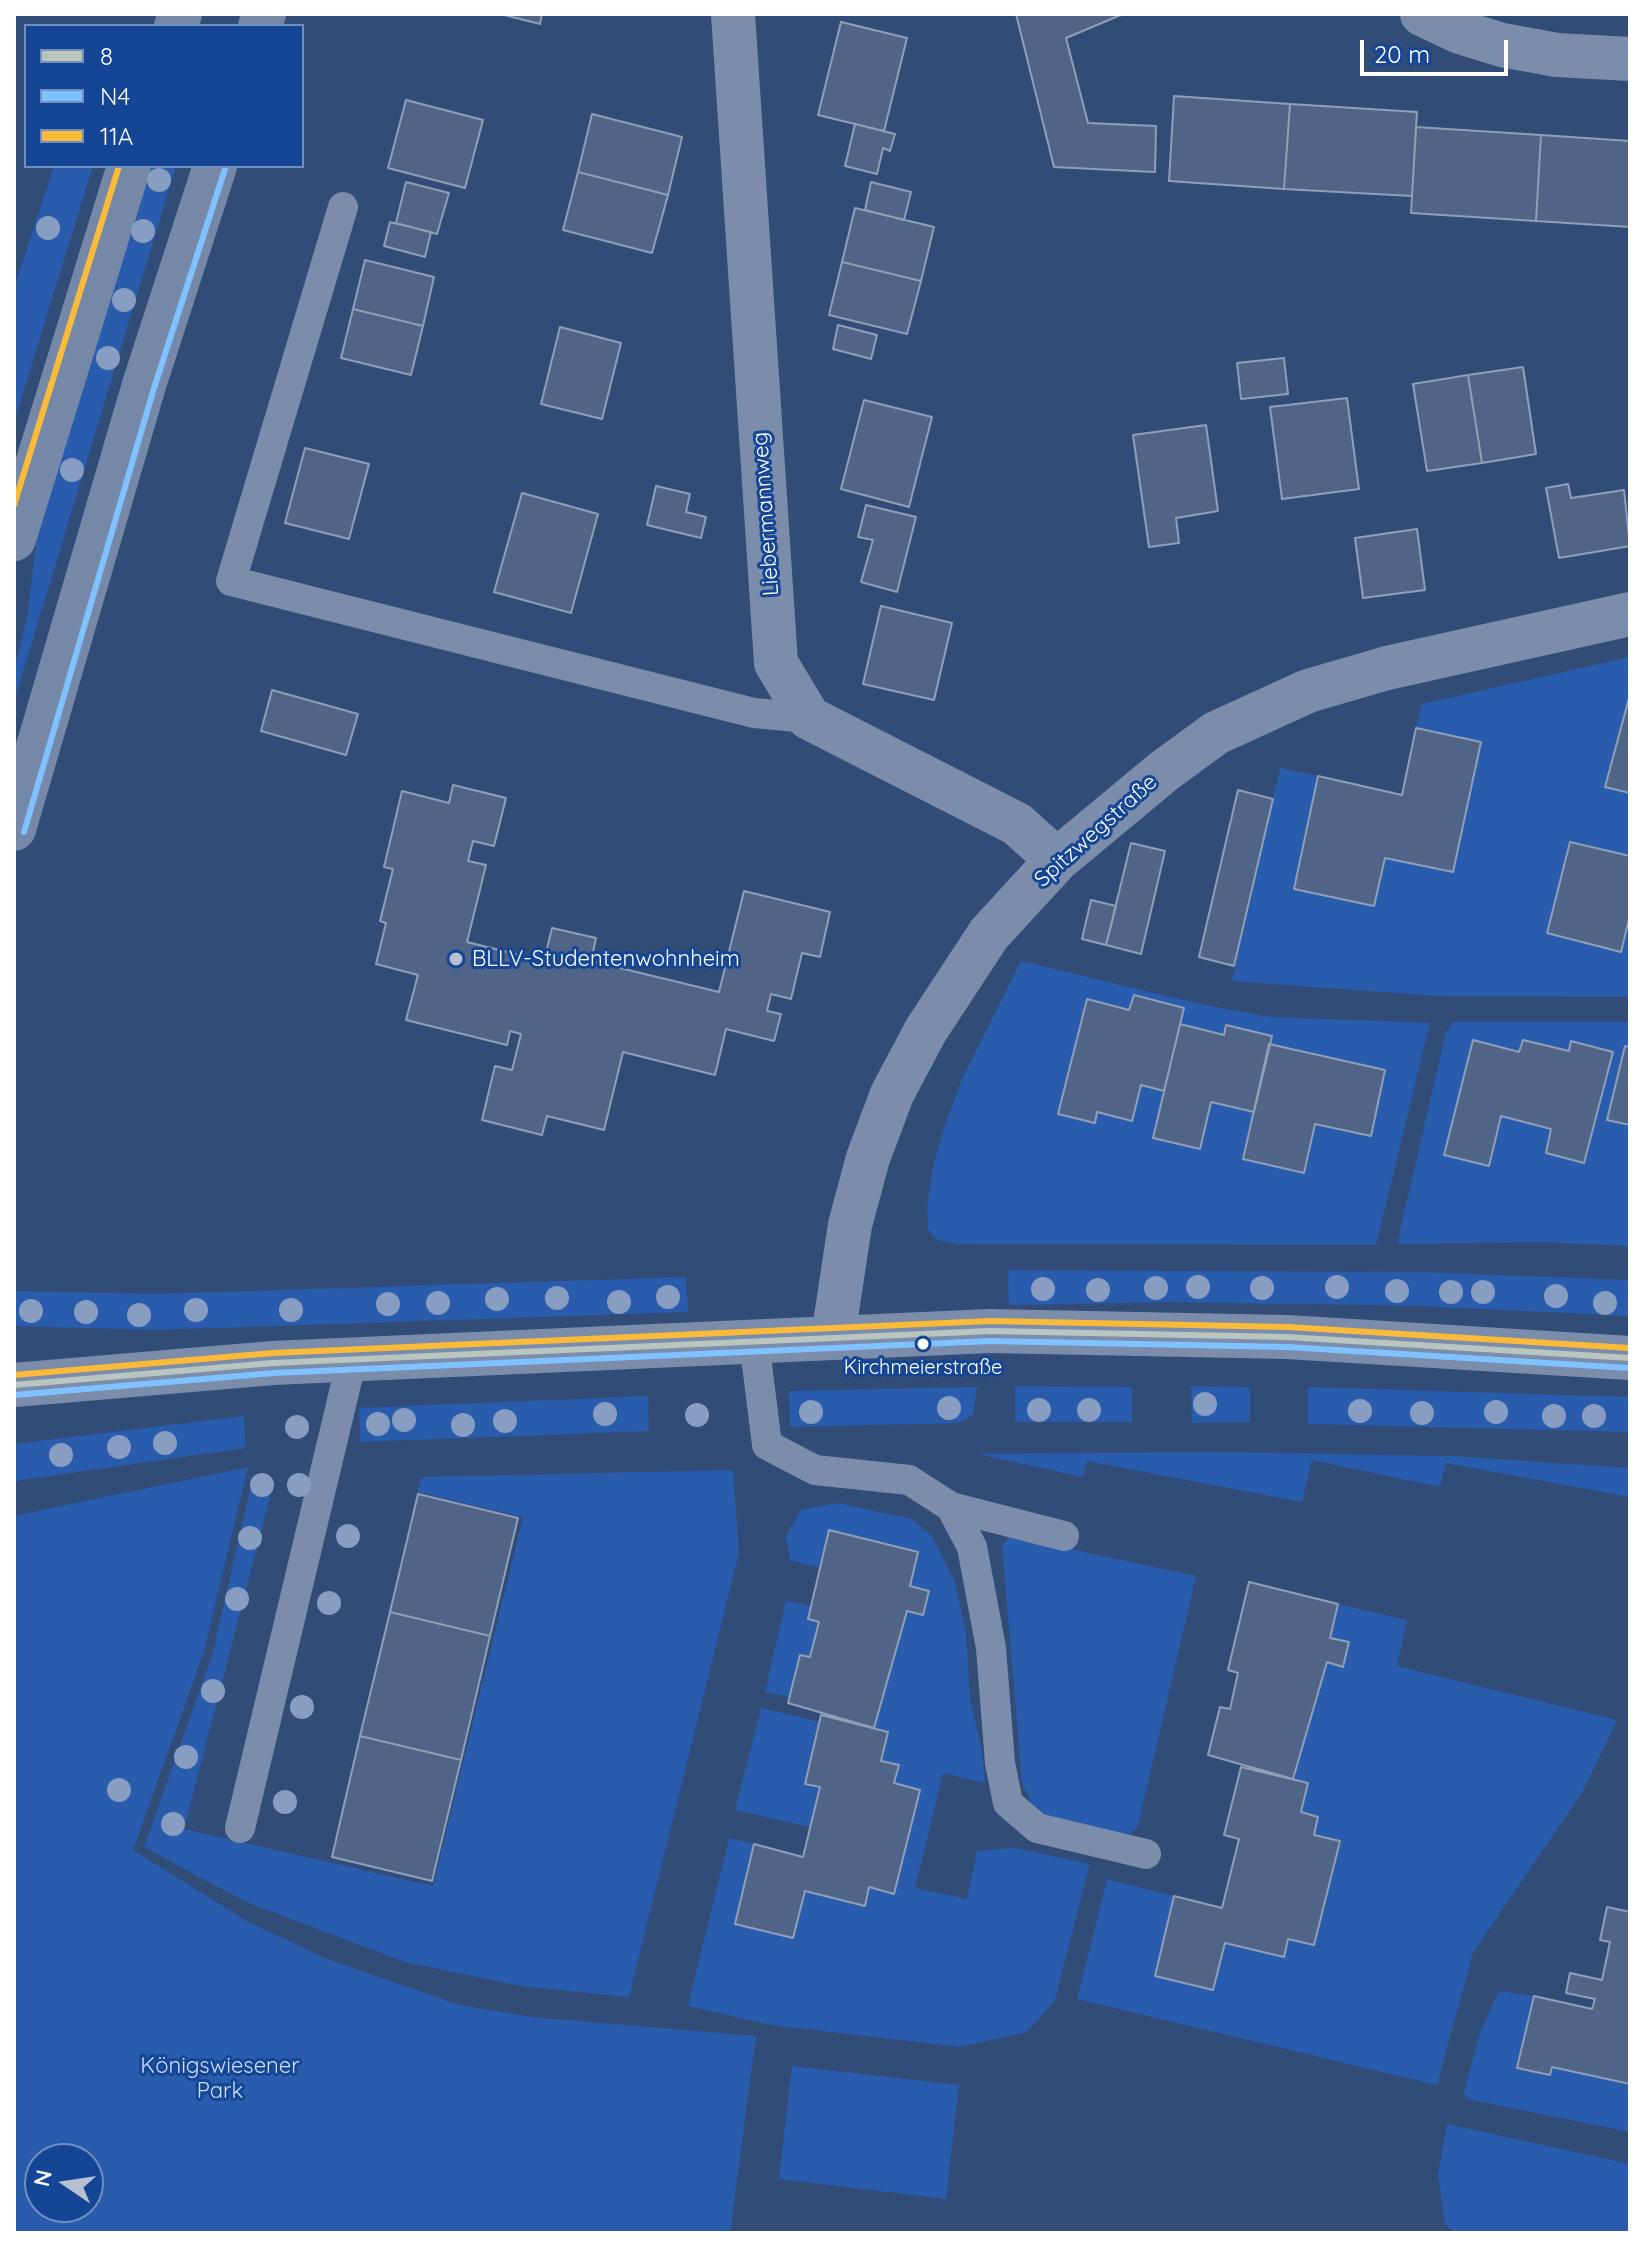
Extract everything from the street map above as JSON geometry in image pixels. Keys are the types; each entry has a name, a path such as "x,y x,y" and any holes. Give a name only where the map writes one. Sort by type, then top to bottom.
{"main road":[{"path":"14,539 128,168"},
{"path":"14,829 144,385 214,168"}],"street":[{"name":"Liebermannweg","path":"733,14 776,663 809,718"},
{"path":"1422,14 1460,32 1502,45 1557,55 1630,59"},
{"name":"Spitzwegstraße","path":"833,1337 850,1225 868,1158 892,1094 926,1030 989,934 1057,860 1164,771 1216,733 1308,691 1387,668 1630,614"},
{"path":"809,718 1017,824 1057,860"},
{"path":"14,1385 352,1359 990,1331 1272,1337 1630,1358"}],"lane":[{"path":"343,207 231,581 754,713 809,718"},
{"path":"754,1341 767,1445 815,1470 909,1480 951,1507 1064,1536"},
{"path":"240,1828 352,1359"},
{"path":"951,1507 972,1547 991,1648 1000,1763 1008,1803 1037,1828 1146,1854"}],"green space":[{"path":"53,168 92,168 14,422 14,288"},
{"path":"149,168 175,168 14,702 14,671 28,613 38,527"},
{"path":"1630,657 1630,997 1437,996 1232,981 1280,768 1318,776 1294,889 1374,906 1385,858 1453,871 1416,728 1422,704"},
{"path":"1021,961 1200,1004 1270,1017 1430,1023 1376,1245 959,1244 937,1240 928,1229 927,1208 933,1167 944,1128 962,1079"},
{"path":"1453,1022 1630,1022 1630,1246 1539,1242 1397,1244 1446,1032"},
{"path":"1008,1270 1420,1272 1630,1280 1630,1316 1420,1306 1174,1302 1009,1305"},
{"path":"686,1277 688,1312 156,1330 14,1326 14,1291 156,1294"},
{"path":"1015,1386 1132,1387 1132,1422 1015,1422"},
{"path":"1191,1386 1250,1387 1250,1422 1192,1423"},
{"path":"977,1387 973,1415 959,1423 790,1427 789,1391"},
{"path":"1308,1387 1630,1397 1630,1432 1308,1424"},
{"path":"648,1396 649,1431 360,1442 359,1408"},
{"path":"244,1416 245,1448 14,1481 14,1444"},
{"path":"1214,1452 1452,1456 1630,1468 1630,1497 1446,1463 1440,1487 1312,1460 1302,1502 1087,1461 1083,1477 978,1454"},
{"name":"Königswiesener Park","path":"248,1467 203,1655 133,1850 247,1921 327,1959 460,2005 531,2017 756,2036 730,2233 14,2233 14,1516"},
{"path":"733,1470 739,1553 629,1997 521,1986 405,1962 246,1902 144,1847 212,1656 252,1482 274,1482 184,1829 433,1886 523,1517 418,1492 421,1477"},
{"path":"837,1503 912,1519 932,1536 954,1580 966,1632 970,1698 982,1751 985,1783 943,1773 915,1888 967,1899 977,1851 1015,1848 1090,1864 1055,2000 1027,2032 960,2047 771,2025 688,2006 729,1838 754,1844 736,1924 793,1938 805,1891 864,1906 869,1887 894,1893 920,1790 894,1783 898,1765 881,1761 888,1732 874,1728 907,1611 923,1614 929,1591 910,1586 918,1552 830,1530 821,1568 790,1560 786,1536 801,1510"},
{"path":"1010,1536 1196,1576 1138,1826 1128,1836 1048,1818 1031,1803 1022,1782 1002,1546"},
{"path":"786,1601 811,1606 819,1622 810,1657 800,1656 789,1697 765,1692"},
{"path":"1338,1604 1407,1620 1397,1666 1617,1720 1583,1791 1473,1953 1437,2085 1077,1999 1107,1879 1174,1896 1155,1976 1213,1990 1225,1943 1284,1957 1288,1939 1314,1945 1339,1842 1314,1835 1318,1817 1301,1812 1308,1783 1293,1779 1327,1662 1342,1666 1348,1643 1330,1638"},
{"path":"761,1708 820,1722 805,1783 820,1787 810,1827 735,1810"},
{"path":"1499,1991 1534,1996 1518,2067 1550,2075 1552,2067 1630,2084 1630,2132 1467,2099 1464,2093 1480,2032"},
{"path":"792,2066 959,2085 946,2199 779,2179"},
{"path":"1447,2124 1630,2164 1630,2233 1454,2233 1445,2224 1438,2174"}],"building":[{"path":"500,14 542,14 540,24"},
{"path":"1016,14 1123,14 1066,38 1088,123 1156,126 1155,172 1054,167"},
{"path":"841,22 907,38 884,131 818,115"},
{"path":"1174,96 1290,104 1284,189 1169,181"},
{"path":"406,100 483,120 465,188 388,168"},
{"path":"1290,104 1417,112 1412,196 1284,189"},
{"path":"592,114 682,137 668,195 578,172"},
{"path":"855,124 895,134 890,151 883,148 877,174 845,166"},
{"path":"1416,127 1541,135 1536,221 1411,213"},
{"path":"1541,135 1630,141 1630,227 1536,221"},
{"path":"578,172 668,195 652,253 563,230"},
{"path":"406,182 449,193 437,234 396,223"},
{"path":"871,182 911,192 904,220 865,210"},
{"path":"855,208 934,227 921,281 842,262"},
{"path":"390,222 431,232 425,257 384,246"},
{"path":"365,260 434,277 423,326 353,309"},
{"path":"842,262 921,281 907,334 829,315"},
{"path":"353,309 423,326 411,375 341,358"},
{"path":"838,325 877,335 871,359 833,349"},
{"path":"560,327 621,343 602,419 541,404"},
{"path":"1284,358 1288,394 1241,399 1237,363"},
{"path":"1523,367 1536,454 1482,463 1468,375"},
{"path":"1468,375 1482,463 1427,471 1413,384"},
{"path":"1347,398 1359,489 1282,499 1270,407"},
{"path":"864,400 932,417 909,507 841,489"},
{"path":"1206,425 1218,511 1176,518 1179,543 1149,547 1133,435"},
{"path":"305,448 369,464 349,539 285,523"},
{"path":"1568,484 1571,498 1624,490 1630,546 1559,558 1546,488"},
{"path":"656,486 690,494 686,512 706,517 701,538 647,525"},
{"path":"522,493 598,514 571,613 494,592"},
{"path":"866,505 916,517 897,592 861,582 873,540 858,537"},
{"path":"1417,529 1425,590 1363,598 1355,538"},
{"path":"881,606 952,623 934,700 863,684"},
{"path":"272,690 358,714 346,755 261,731"},
{"path":"1630,699 1630,793 1605,787"},
{"path":"1416,728 1481,742 1453,872 1385,858 1374,906 1294,889 1318,776 1402,795"},
{"name":"BLLV-Studentenwohnheim","path":"453,785 506,798 494,846 473,841 468,861 486,865 467,942 544,961 552,928 596,938 591,961 719,992 744,891 830,912 820,957 802,953 791,999 771,994 767,1011 781,1014 774,1041 726,1029 715,1075 623,1052 604,1130 547,1116 542,1135 482,1120 495,1066 512,1070 521,1034 510,1031 507,1045 406,1020 418,975 376,964 386,923 380,921 393,869 384,867 402,791 449,803"},
{"path":"1238,790 1273,799 1234,966 1199,957"},
{"path":"1570,842 1630,856 1630,915 1621,952 1547,933"},
{"path":"1131,843 1165,851 1141,954 1106,945"},
{"path":"1091,900 1116,906 1106,945 1082,939"},
{"path":"1134,995 1184,1008 1164,1091 1141,1085 1132,1121 1097,1112 1095,1123 1058,1114 1087,999 1129,1010"},
{"path":"1180,1024 1224,1035 1226,1025 1272,1036 1254,1112 1211,1102 1200,1149 1153,1138"},
{"path":"1473,1040 1519,1052 1523,1040 1569,1051 1571,1041 1613,1052 1584,1163 1546,1153 1551,1129 1501,1116 1489,1166 1444,1155"},
{"path":"1269,1044 1385,1070 1371,1136 1315,1124 1304,1173 1243,1159"},
{"path":"1625,1046 1630,1047 1630,1125 1607,1120"},
{"path":"418,1494 518,1518 490,1636 390,1612"},
{"path":"829,1530 918,1552 910,1586 929,1591 923,1615 907,1611 874,1728 788,1703 800,1655 810,1657 819,1622 808,1619"},
{"path":"1249,1582 1338,1604 1330,1638 1349,1642 1343,1667 1327,1662 1293,1779 1208,1755 1220,1707 1230,1709 1238,1673 1228,1670"},
{"path":"390,1612 490,1636 461,1760 360,1736"},
{"path":"821,1715 888,1732 881,1761 899,1765 894,1783 920,1790 894,1894 869,1887 865,1906 805,1891 793,1938 735,1924 754,1844 803,1857 820,1787 805,1784"},
{"path":"360,1736 461,1760 432,1881 332,1857"},
{"path":"1241,1767 1308,1783 1301,1812 1318,1817 1314,1835 1340,1841 1314,1945 1288,1939 1284,1957 1225,1943 1213,1990 1155,1976 1174,1896 1222,1908 1239,1839 1224,1835"},
{"path":"1607,1907 1630,1912 1630,2084 1552,2067 1550,2075 1517,2068 1534,1996 1592,2009 1595,1999 1566,1993 1570,1973 1602,1980 1610,1942 1600,1940"}],"transit line":[{"name":"11A","path":"14,505 118,168"},
{"name":"N4","path":"24,832 154,388 225,169"},
{"name":"11A","path":"14,1375 273,1353 990,1321 1288,1327 1630,1348"},
{"name":"8","path":"14,1385 273,1363 990,1331 1287,1337 1630,1358"},
{"name":"N4","path":"15,1395 274,1373 990,1341 1287,1347 1629,1368"}],"place":[{"name":"BLLV-Studentenwohnheim","path":"456,959"},
{"name":"Kirchmeierstraße","path":"923,1344"}]}
